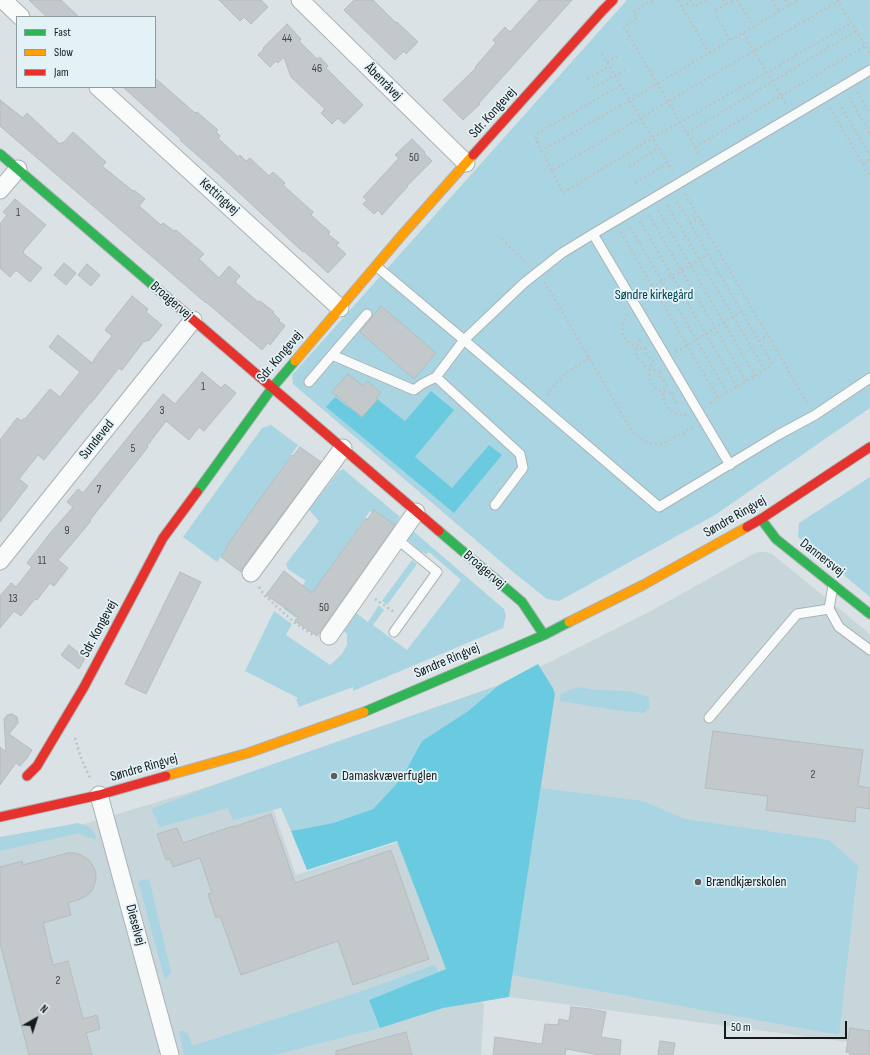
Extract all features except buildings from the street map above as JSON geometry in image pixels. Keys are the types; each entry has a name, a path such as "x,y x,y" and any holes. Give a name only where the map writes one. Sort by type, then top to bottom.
{"street":[{"path":"3,0 20,16"},
{"name":"Åbenråvej","path":"300,0 466,164"},
{"name":"Sdr. Kongevej","path":"27,776 37,766 84,686 163,538 272,388 603,3"},
{"name":"Kettingvej","path":"99,88 340,308"},
{"name":"Broagervej","path":"0,154 522,602 544,635"},
{"path":"0,190 18,169"},
{"name":"Sundeved","path":"0,561 193,320"},
{"name":"Søndre Ringvej","path":"0,817 99,795 248,753 354,716 544,635 643,585 761,519 870,447"},
{"path":"251,573 343,448"},
{"path":"329,636 416,512"},
{"name":"Dannersvej","path":"761,519 776,539 870,614"},
{"name":"Dieselvej","path":"99,795 170,1055"}],"lane":[{"path":"332,355 414,390 436,377 464,340 524,283 562,253 870,70"},
{"path":"593,234 730,465"},
{"path":"376,266 659,507 778,435 815,415 870,378"},
{"path":"309,382 367,314"},
{"path":"436,377 520,454 522,468 494,505"},
{"path":"394,632 437,572 397,539"},
{"path":"833,584 829,609 839,627 870,650"},
{"path":"709,718 797,614 829,609"}],"path":[{"path":"652,0 633,12 637,18 624,27 706,167"},
{"path":"678,0 709,53"},
{"path":"682,7 690,1 694,7 706,0"},
{"path":"724,0 726,4"},
{"path":"730,40 714,11 734,0"},
{"path":"738,0 754,26"},
{"path":"772,0 779,11"},
{"path":"785,0 789,6"},
{"path":"541,151 658,84 798,0"},
{"path":"552,171 838,1 870,54"},
{"path":"621,85 537,134 536,138 541,151 563,193 652,138 851,23"},
{"path":"687,133 856,31"},
{"path":"743,33 793,116"},
{"path":"695,147 865,46"},
{"path":"602,54 815,415"},
{"path":"607,62 618,56"},
{"path":"588,79 609,66"},
{"path":"594,88 625,70"},
{"path":"862,89 830,108 870,176"},
{"path":"857,92 870,112"},
{"path":"848,97 870,134"},
{"path":"839,103 870,158 862,163"},
{"path":"629,167 658,148"},
{"path":"636,183 667,164"},
{"path":"676,375 666,384 663,397 669,409 684,416 691,415 765,370 771,366 771,362 682,209 673,201 620,232 718,398"},
{"path":"667,205 765,370"},
{"path":"658,210 755,376"},
{"path":"649,216 746,381"},
{"path":"690,223 699,218"},
{"path":"640,221 737,387"},
{"path":"630,227 727,392"},
{"path":"502,239 537,272 550,291 633,433 647,442 656,444 663,443 703,420"},
{"path":"638,288 642,294 708,254"},
{"path":"636,308 627,314 622,329 623,336 636,348 645,348 658,344"},
{"path":"650,330 641,337 636,348 637,357 644,366 660,371 667,359 686,345 742,311"},
{"path":"759,341 768,335"},
{"path":"645,348 646,355 653,361"},
{"path":"667,359 658,356 653,361 650,369 650,380 657,389 663,392 679,392 684,388"},
{"path":"540,405 557,382 566,373 590,358"},
{"path":"251,573 264,595 295,623 318,638 329,636"},
{"path":"361,590 403,619"},
{"path":"75,735 81,758 99,795"}],"shaded area":[{"path":"431,391 454,410 415,457 452,488 489,445 502,455 454,513 326,407 335,397 362,417 377,399 405,421"},
{"name":"Brændkjærskolen","path":"759,552 772,554 870,634 870,1045 509,997 555,694 540,667 649,612"},
{"path":"538,664 553,688 555,694 509,997 443,1008 380,1028 369,1000 446,969 397,841 307,870 291,831 333,823 373,809 401,779 422,741 468,711 499,685"},
{"path":"260,771 296,875 404,840 484,1006 481,1055 0,1055 0,842 71,828"}],"green space":[{"name":"Søndre kirkegård","path":"627,0 870,0 870,408 715,515 559,601 547,599 513,572 293,384 292,375"},
{"path":"271,425 298,445 217,562 183,537 262,428"},
{"path":"343,469 400,517 395,525 370,511 296,618 284,609 306,581 288,569 286,564 319,521 309,510 339,471"},
{"path":"870,477 870,597 798,537 799,523"},
{"path":"413,531 504,609 506,616 503,628 353,691 353,687 299,707 296,700 298,698 245,671 274,611 292,624 286,635 330,665 342,654 347,645 347,634 343,631 356,613 368,622 379,605 384,610 373,625 407,650 461,580 429,552 426,554 420,551 407,539"},
{"path":"412,560 417,564 387,605 382,601"},
{"path":"499,685 468,711 422,741 401,779 373,809 333,823 291,831 281,808 233,820 228,808 160,827 151,809 222,782"},
{"path":"578,687 595,690 629,691 649,697 650,708 644,713 614,710 560,701 561,694"},
{"path":"541,788 643,801 685,819 829,840 858,866 839,1035 512,975"},
{"path":"78,823 89,827 94,832 96,839 89,838 79,833 0,851 0,837"},
{"path":"149,879 171,972 165,980 138,881"},
{"path":"434,965 439,972 369,1000 380,1028 274,1055 184,1055 179,1031 183,1031 188,1034 192,1045 195,1045 362,991"}],"traffic: fast":[{"path":"0,154 176,305"},
{"path":"197,492 272,388 295,361"},
{"path":"761,519 776,539 870,614"},
{"path":"439,531 522,602 544,635"},
{"path":"364,712 544,635 569,622"}],"traffic: slow":[{"path":"295,361 402,235 473,155"},
{"path":"569,622 643,585 747,527"},
{"path":"166,776 248,753 364,712"}],"traffic: jam":[{"path":"473,155 613,0"},
{"path":"176,305 439,531"},
{"path":"747,527 870,447"},
{"path":"27,776 37,766 84,687 163,538 197,492"},
{"path":"0,817 99,795 166,776"}],"place":[{"name":"Damaskvæverfuglen","path":"334,776"},
{"name":"Brændkjærskolen","path":"698,882"}]}
